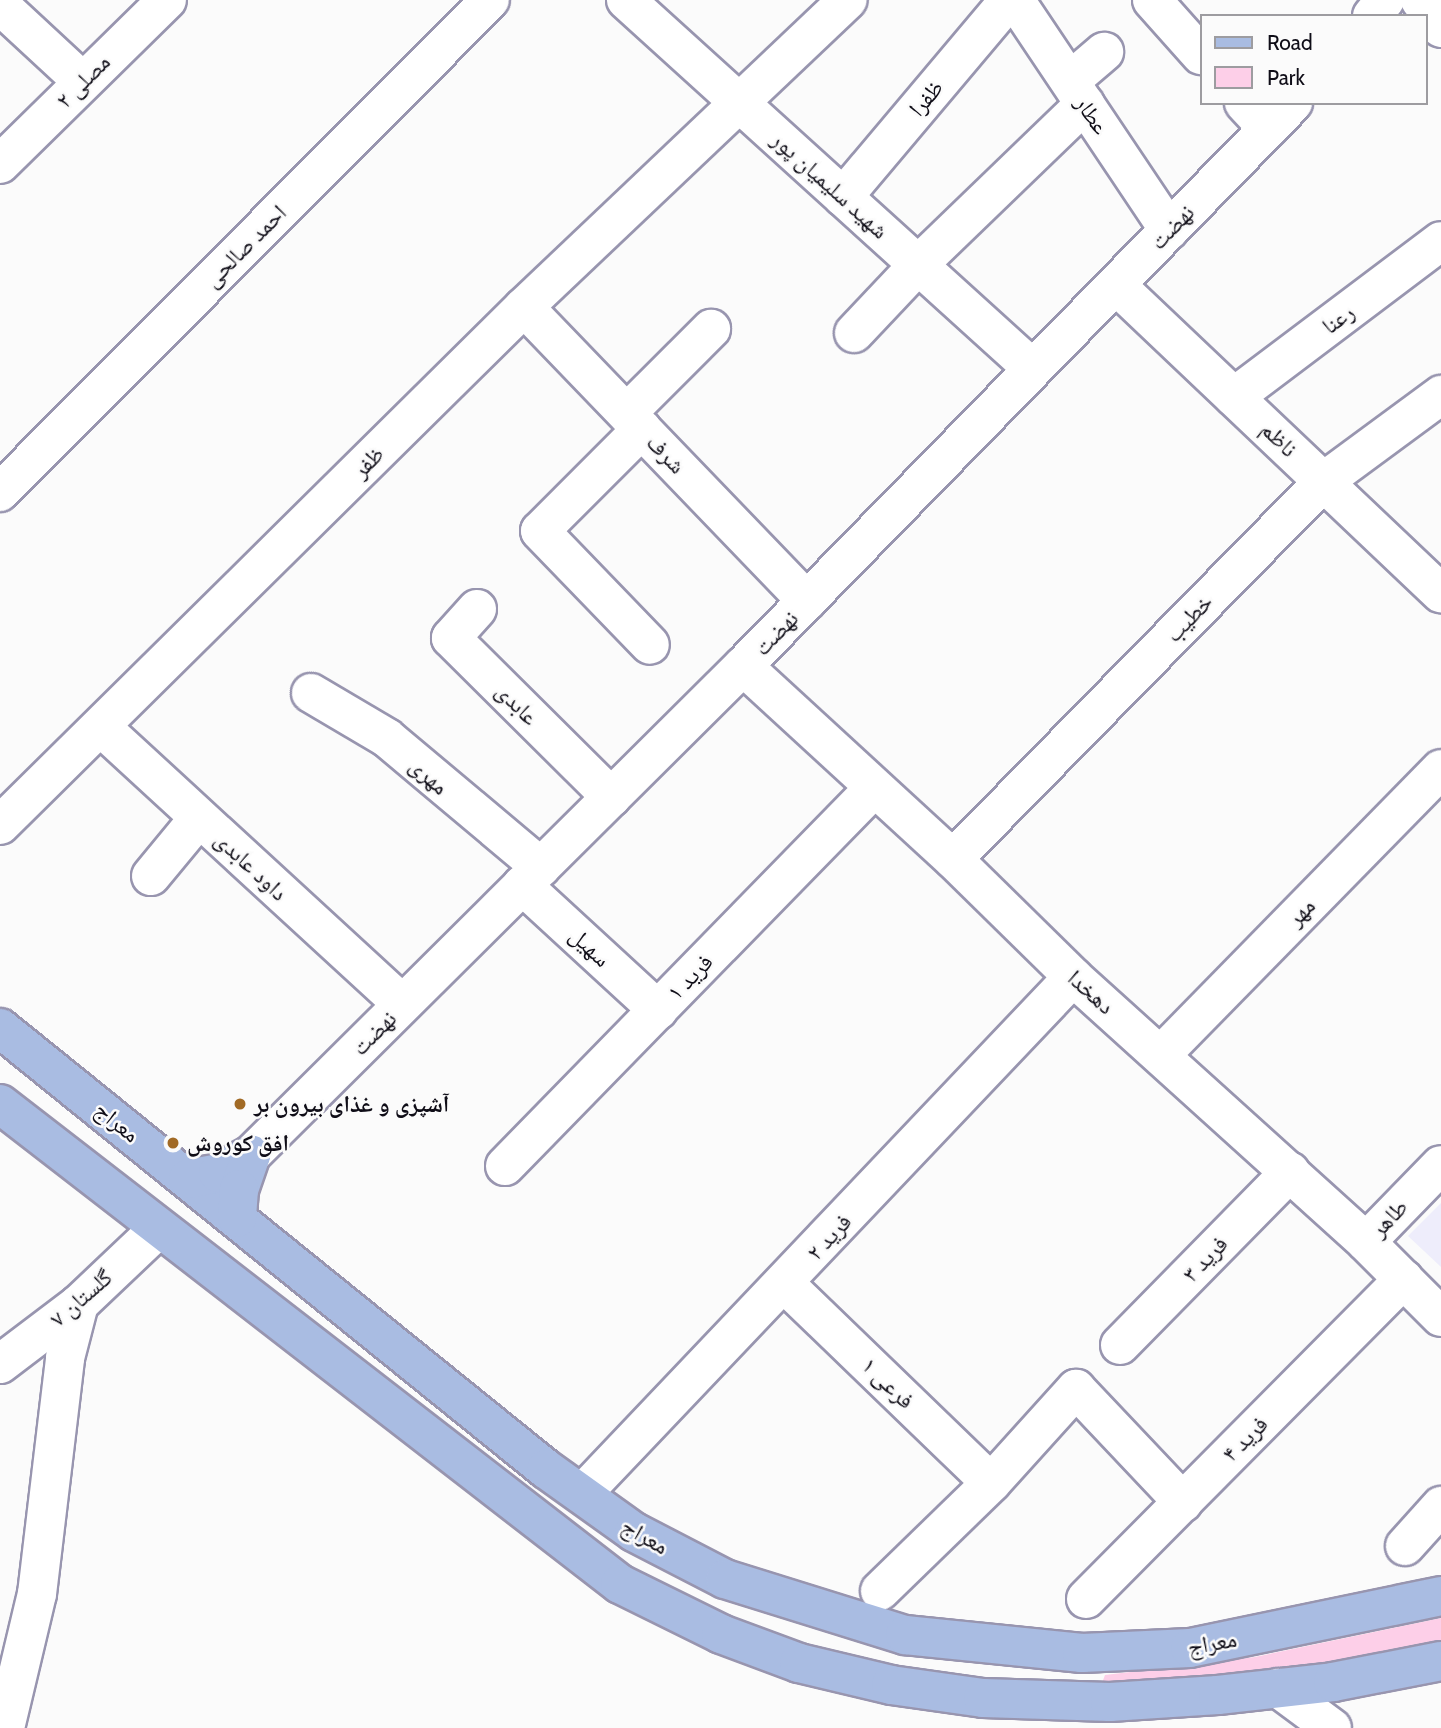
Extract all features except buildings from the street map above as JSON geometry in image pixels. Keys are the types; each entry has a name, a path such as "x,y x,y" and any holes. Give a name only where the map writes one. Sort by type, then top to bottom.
{"main road":[{"name":"معراج","path":"0,1028 582,1494 634,1532 725,1578 905,1636 1082,1653 1190,1648 1441,1596"},
{"path":"0,1104 620,1584 721,1634 799,1663 891,1685 983,1698 1110,1702 1278,1688 1441,1661"},
{"path":"188,1179 218,1173 251,1155"},
{"path":"237,1218 239,1189 251,1155"}],"street":[{"name":"مصلی ۲","path":"0,164 167,0"},
{"name":"احمد صالحی","path":"0,492 490,0"},
{"name":"شهید سلیمیان پور","path":"626,0 1033,369"},
{"name":"ظفر","path":"0,825 524,307 848,0"},
{"name":"ظفرا","path":"843,197 1009,0"},
{"name":"عطار","path":"1015,0 1170,230"},
{"path":"1152,0 1200,54"},
{"path":"1374,14 1385,0"},
{"path":"1420,0 1441,28"},
{"path":"0,5 82,81"},
{"path":"855,333 1077,92 1104,52"},
{"name":"نهضت","path":"251,1155 743,666 1170,230 1268,112"},
{"name":"رعنا","path":"1234,397 1441,242"},
{"name":"ناظم","path":"1116,285 1441,593"},
{"name":"شرف","path":"524,307 807,601"},
{"path":"650,645 540,531 711,329"},
{"name":"خطیب","path":"953,859 1323,482 1441,396"},
{"name":"عابدی","path":"477,609 451,638 611,797"},
{"name":"دهخدا","path":"743,666 953,859 1073,977 1366,1242 1441,1317"},
{"name":"مهری","path":"312,693 387,738 531,876"},
{"name":"داود عابدی","path":"101,727 402,1004"},
{"name":"مهر","path":"1161,1055 1441,769"},
{"name":"فرید ۱","path":"505,1166 874,788"},
{"path":"150,876 199,818"},
{"name":"سهیل","path":"531,876 658,1010"},
{"name":"فرید ۲","path":"582,1494 1073,977"},
{"name":"طاهر","path":"1366,1242 1441,1165"},
{"name":"فرید ۳","path":"1120,1345 1290,1172"},
{"name":"گلستان ۷","path":"0,1364 79,1304 158,1228"},
{"name":"فرید ۴","path":"1087,1599 1404,1279"},
{"name":"فرعی ۱","path":"785,1283 991,1482"},
{"path":"5,1728 37,1594 65,1358 79,1304"},
{"path":"880,1591 991,1482 1076,1389 1183,1502"},
{"path":"1405,1546 1441,1506"},
{"path":"1278,1688 1332,1728"}],"shaded area":[{"path":"1441,1203 1441,1267 1408,1236"}],"green space":[{"path":"1441,1618 1441,1642 1261,1677 1099,1691 1105,1675 1255,1657"}],"place":[{"name":"آشپزی و غذای بیرون بر","path":"240,1104"},
{"name":"افق کوروش","path":"173,1143"}]}
